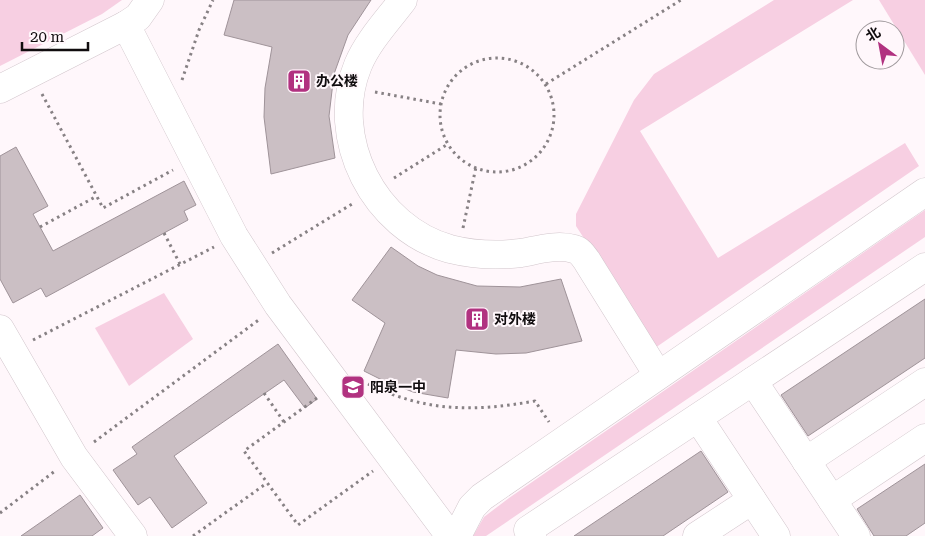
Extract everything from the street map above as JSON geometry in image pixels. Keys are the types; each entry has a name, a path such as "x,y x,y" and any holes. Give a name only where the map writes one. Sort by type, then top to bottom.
{"lane":[{"path":"0,89 126,25 138,17 150,0"},
{"path":"404,0 364,52 351,87 349,111 350,138 357,162 372,191 399,222 413,232 438,245 459,251 491,255 562,247 576,249 596,276 658,375"},
{"path":"126,25 234,236 278,305 450,536"},
{"path":"457,536 472,507 482,497 925,192"},
{"path":"532,536 528,530 925,267"},
{"path":"6,340 74,457 133,536"},
{"path":"753,381 856,536"},
{"path":"806,461 925,382"},
{"path":"698,418 776,536"},
{"path":"832,500 925,438"},
{"path":"698,536 752,500"}],"path":[{"path":"172,114 199,30 213,0"},
{"path":"546,84 681,0"},
{"path":"486,59 512,60 536,72 546,84 554,109 554,123 550,137 543,149 521,167 508,171 494,172 476,167 456,154 448,144 442,131 441,104 445,91 462,70 486,59"},
{"path":"30,74 103,208 194,159"},
{"path":"351,87 441,104"},
{"path":"253,265 448,144"},
{"path":"459,251 476,167"},
{"path":"40,227 97,196"},
{"path":"164,233 180,264"},
{"path":"6,340 180,264 234,236"},
{"path":"0,513 278,305"},
{"path":"392,458 298,525 244,451 350,375 406,400 430,406 481,408 535,401 563,441"},
{"path":"264,393 284,422"},
{"path":"193,536 268,483"}],"shaded area":[{"path":"0,0 122,0 102,14 0,66"},
{"path":"774,0 853,0 640,131 718,258 905,143 919,166 655,348 576,226 576,214 634,100 654,74"},
{"path":"879,0 925,0 925,75 905,42 905,20 891,20"},
{"path":"925,210 925,237 486,536 473,536 484,517 509,498"},
{"path":"164,293 193,339 129,386 95,328"}],"building":[{"name":"办公楼","path":"234,0 371,0 348,35 334,74 329,116 335,158 271,174 264,117 265,88 272,47 224,35"},
{"path":"16,147 48,206 33,214 53,251 184,181 196,205 184,211 188,220 46,297 41,288 13,303 0,279 0,156"},
{"name":"对外楼","path":"391,247 418,266 437,275 477,286 520,287 561,279 582,341 526,353 496,354 456,350 448,398 413,392 380,379 364,371 385,323 352,300"},
{"path":"925,299 925,358 808,436 781,395"},
{"path":"278,344 317,399 305,408 284,380 174,456 207,503 172,528 150,497 138,505 113,470 137,454 132,447"},
{"path":"701,451 728,492 663,536 574,536"},
{"path":"925,464 925,523 906,536 874,536 857,509"},
{"path":"80,495 103,528 92,536 21,536"}],"place":[{"name":"办公楼","path":"299,81"},
{"name":"对外楼","path":"477,319"},
{"name":"阳泉一中","path":"353,387"}]}
